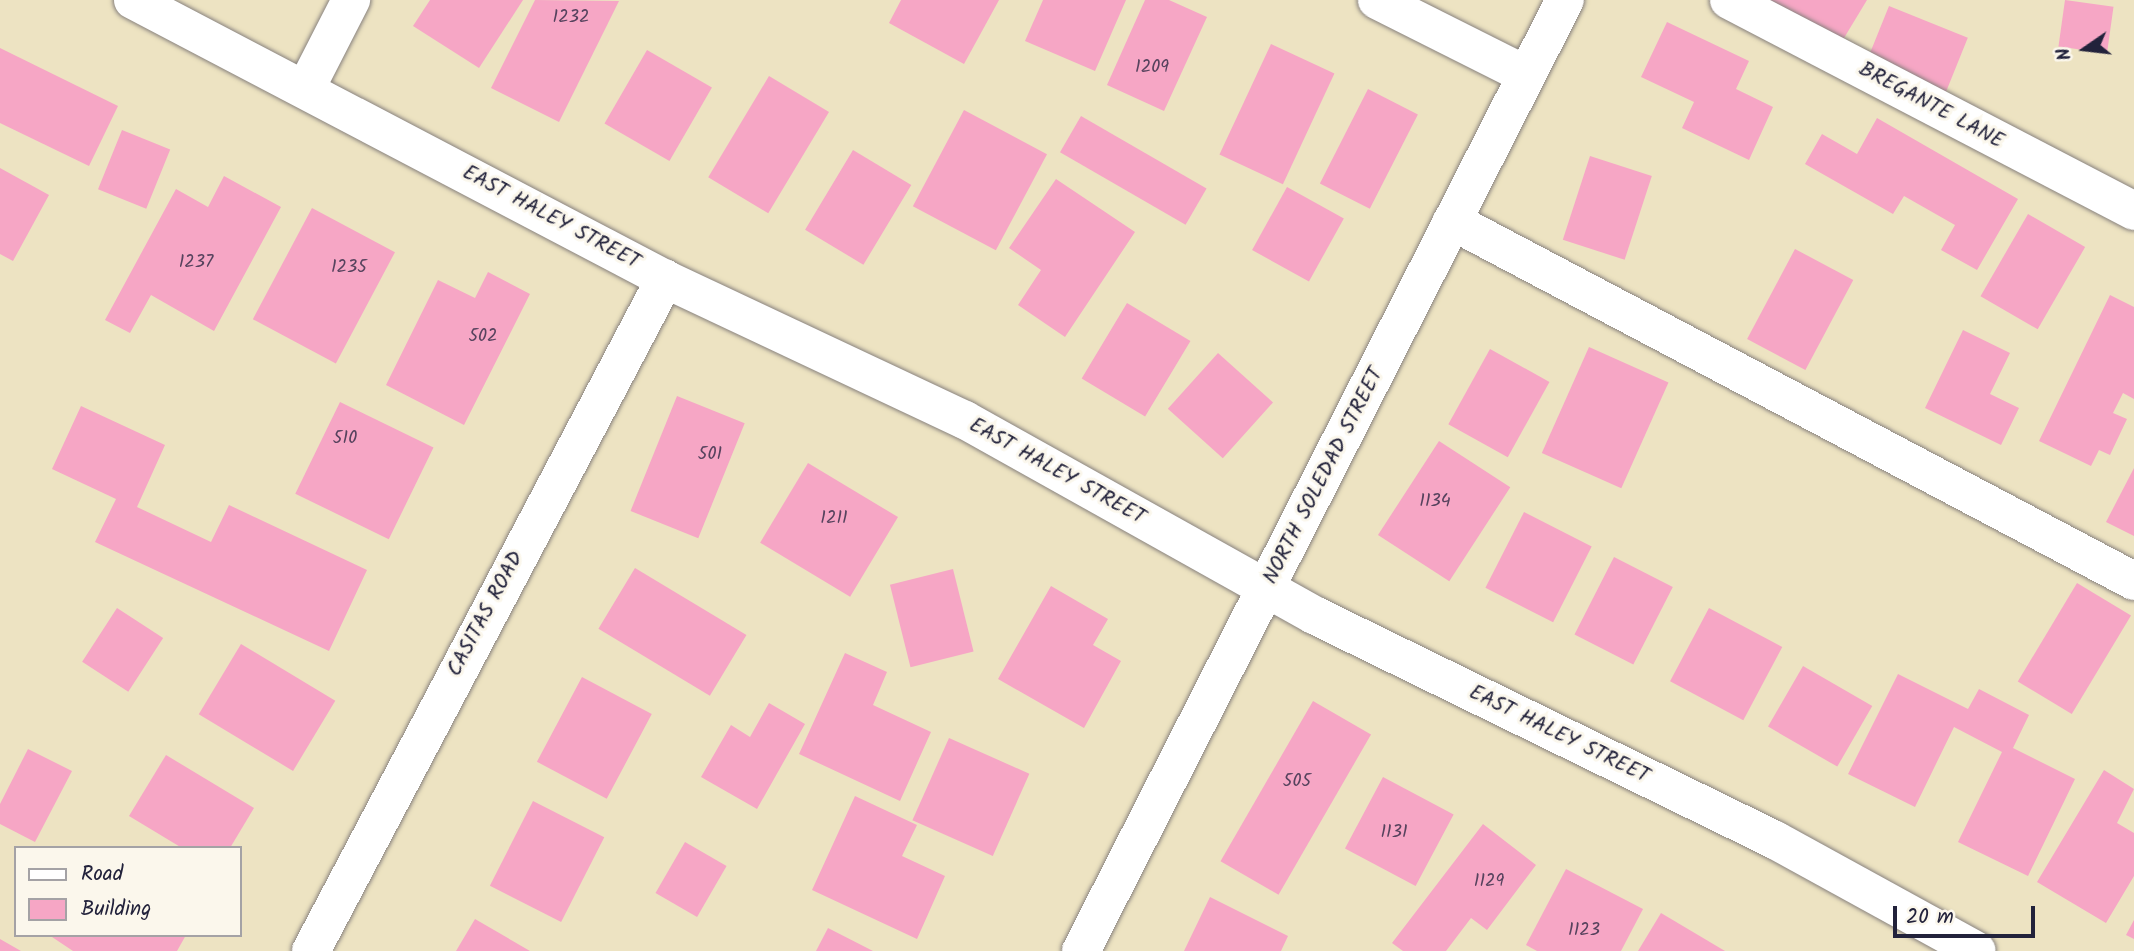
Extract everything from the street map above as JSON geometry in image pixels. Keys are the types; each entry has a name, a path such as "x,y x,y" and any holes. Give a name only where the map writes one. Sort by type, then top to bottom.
{"street":[{"name":"EAST HALEY STREET","path":"133,0 307,86 665,279 965,420 1267,588 1775,840 1977,951"},
{"path":"307,86 351,0"},
{"path":"1377,0 1526,75"},
{"name":"NORTH SOLEDAD STREET","path":"1081,951 1565,0"},
{"name":"BREGANTE LANE","path":"1729,0 2134,211"},
{"path":"1452,221 2134,581"},
{"name":"CASITAS ROAD","path":"311,951 665,279"}],"building":[{"path":"430,0 523,0 479,68 413,26"},
{"path":"535,0 619,1 559,122 491,88"},
{"path":"901,0 999,0 964,64 889,23"},
{"path":"1043,0 1126,0 1095,71 1025,41"},
{"path":"1145,0 1169,0 1207,17 1164,111 1107,85"},
{"path":"1770,0 1867,0 1841,43"},
{"path":"2065,0 2114,7 2107,53 2058,47"},
{"path":"1889,6 1968,38 1944,96 1865,64"},
{"path":"1667,22 1749,61 1736,89 1773,107 1749,160 1682,128 1694,102 1641,77"},
{"path":"1271,44 1334,74 1283,184 1219,155"},
{"path":"0,48 118,106 89,166 0,123"},
{"path":"647,50 712,88 669,161 604,124"},
{"path":"769,76 829,112 768,213 708,177"},
{"path":"1368,89 1418,114 1370,209 1320,183"},
{"path":"964,110 1047,154 996,250 913,206"},
{"path":"1081,116 1207,188 1186,225 1060,152"},
{"path":"1877,118 2018,199 1977,270 1941,250 1955,225 1904,196 1893,214 1805,164 1822,134 1857,154"},
{"path":"122,130 170,149 146,209 98,189"},
{"path":"853,150 911,185 863,265 805,230"},
{"path":"1590,156 1652,176 1625,260 1563,240"},
{"path":"0,168 49,195 13,261 0,254"},
{"path":"224,176 281,207 214,331 151,295 130,333 105,320 176,189 208,207"},
{"path":"1056,179 1135,232 1065,337 1018,305 1041,270 1009,248"},
{"path":"1287,187 1344,219 1309,281 1252,250"},
{"path":"312,208 395,252 336,363 253,319"},
{"path":"2028,214 2085,247 2038,329 1980,296"},
{"path":"1795,249 1853,280 1805,370 1747,339"},
{"path":"488,272 530,294 464,425 386,385 438,280 475,298"},
{"path":"2110,295 2134,307 2134,399 2123,393 2113,413 2127,419 2110,455 2099,450 2091,466 2039,441"},
{"path":"1127,303 1190,341 1145,417 1082,378"},
{"path":"1963,330 2010,353 1990,394 2019,408 2001,445 1925,408"},
{"path":"1589,347 1668,382 1621,488 1542,453"},
{"path":"1490,349 1549,382 1508,457 1448,424"},
{"path":"1218,353 1273,403 1223,458 1168,409"},
{"path":"677,396 745,423 698,538 631,511"},
{"path":"340,402 433,448 389,539 295,494"},
{"path":"81,406 165,445 137,507 211,542 229,505 367,570 329,651 95,542 116,499 52,469"},
{"path":"1439,441 1510,487 1449,581 1378,535"},
{"path":"808,463 898,517 850,597 760,543"},
{"path":"2134,468 2134,536 2106,522"},
{"path":"1524,512 1592,547 1553,622 1485,588"},
{"path":"1614,557 1673,587 1633,664 1575,635"},
{"path":"635,568 746,635 710,696 598,629"},
{"path":"953,569 974,651 910,667 890,585"},
{"path":"2077,583 2131,615 2072,714 2018,682"},
{"path":"1051,586 1108,619 1093,645 1121,661 1084,728 998,679"},
{"path":"117,608 163,638 128,692 82,662"},
{"path":"1709,608 1782,647 1743,720 1670,681"},
{"path":"241,644 335,701 293,771 199,714"},
{"path":"845,653 887,672 873,705 931,732 900,801 799,754"},
{"path":"1803,666 1872,706 1837,767 1768,727"},
{"path":"1898,674 1968,709 1979,689 2029,715 2013,748 2075,779 2028,876 1958,842 2002,752 1954,727 1915,807 1848,774"},
{"path":"582,677 652,714 607,799 537,762"},
{"path":"1313,701 1371,735 1279,895 1220,861"},
{"path":"769,703 805,724 757,809 701,777 731,725 750,737"},
{"path":"949,738 1029,774 993,856 912,820"},
{"path":"28,749 72,771 35,842 0,824 0,804"},
{"path":"166,755 254,808 231,846 179,846 129,816"},
{"path":"2104,770 2134,789 2117,823 2134,833 2134,876 2106,923 2037,882"},
{"path":"1383,777 1454,815 1416,886 1345,849"},
{"path":"855,796 917,825 902,856 945,876 917,939 812,890"},
{"path":"533,801 604,837 561,922 490,886"},
{"path":"1483,824 1536,865 1487,930 1471,918 1446,951 1403,951 1392,943"},
{"path":"685,842 727,866 697,917 656,893"},
{"path":"1566,869 1643,909 1621,951 1537,951 1526,945"},
{"path":"1210,897 1288,936 1281,951 1184,951"},
{"path":"1661,913 1725,951 1638,951"},
{"path":"475,919 530,951 456,951"},
{"path":"2134,920 2134,939 2126,935"},
{"path":"828,928 873,951 816,951"},
{"path":"52,937 185,937 177,951 73,951"},
{"path":"0,939 21,951 0,951"}]}
